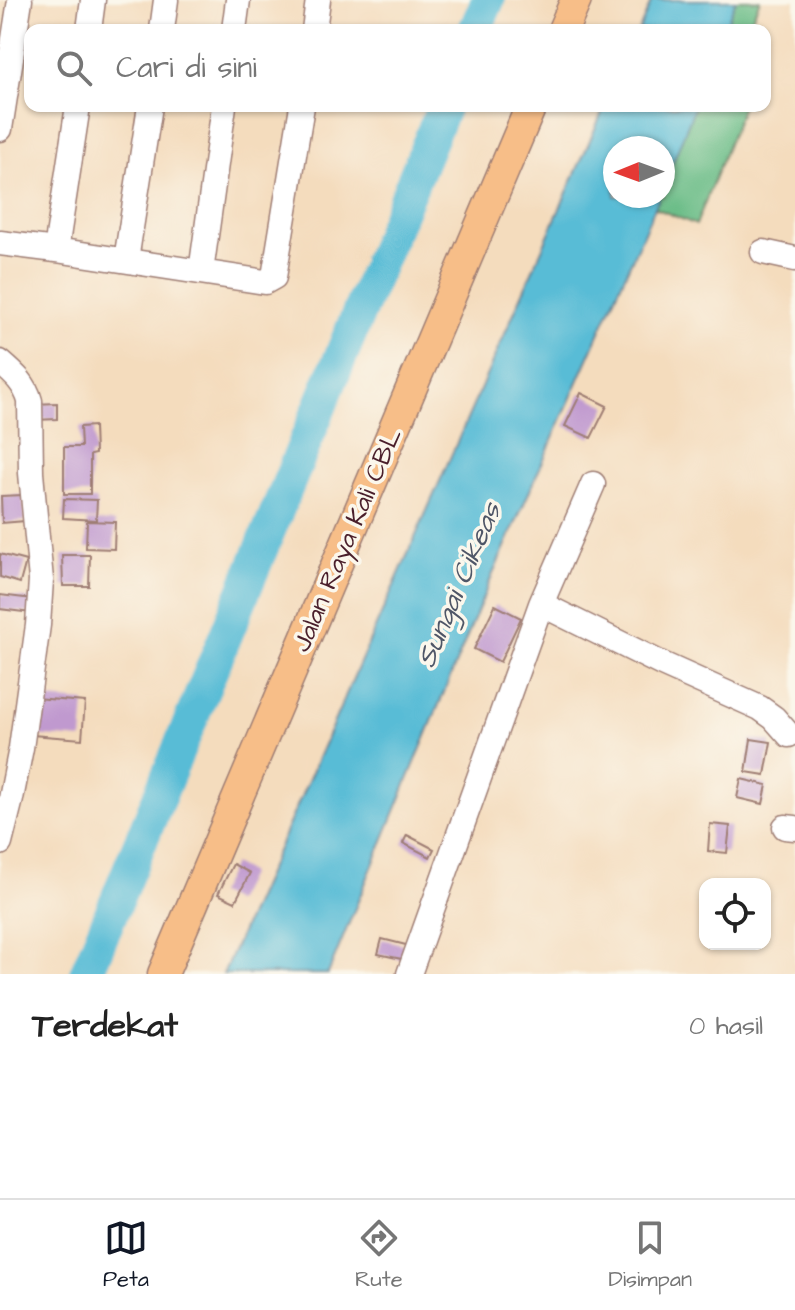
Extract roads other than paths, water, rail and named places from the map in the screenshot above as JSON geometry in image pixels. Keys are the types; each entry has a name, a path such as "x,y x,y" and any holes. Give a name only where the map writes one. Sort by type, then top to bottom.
{"main road":[{"path":"566,24 576,0"},
{"name":"Jalan Raya Kali CBL","path":"163,974 528,112"}],"street":[{"path":"0,129 20,0"},
{"path":"90,24 93,0"},
{"path":"163,24 166,0"},
{"path":"235,24 238,0"},
{"path":"315,24 318,0"},
{"path":"56,250 77,112"},
{"path":"126,260 149,112"},
{"path":"201,272 223,112"},
{"path":"0,243 258,282 270,281 274,277 301,112"},
{"path":"763,252 795,259"},
{"path":"0,362 19,378 30,401 31,473 41,580 38,625 10,748 0,843"},
{"path":"409,974 541,604 593,484"},
{"path":"541,604 760,708 789,735"}],"water":[{"path":"652,0 736,0 726,24 642,24"},
{"name":"Sungai Cikeas","path":"602,112 693,112 675,157 675,136 603,136 603,208 655,208 489,583 328,974 223,974"}],"waterway":[{"path":"478,24 488,0"},
{"path":"86,974 442,112"}]}
